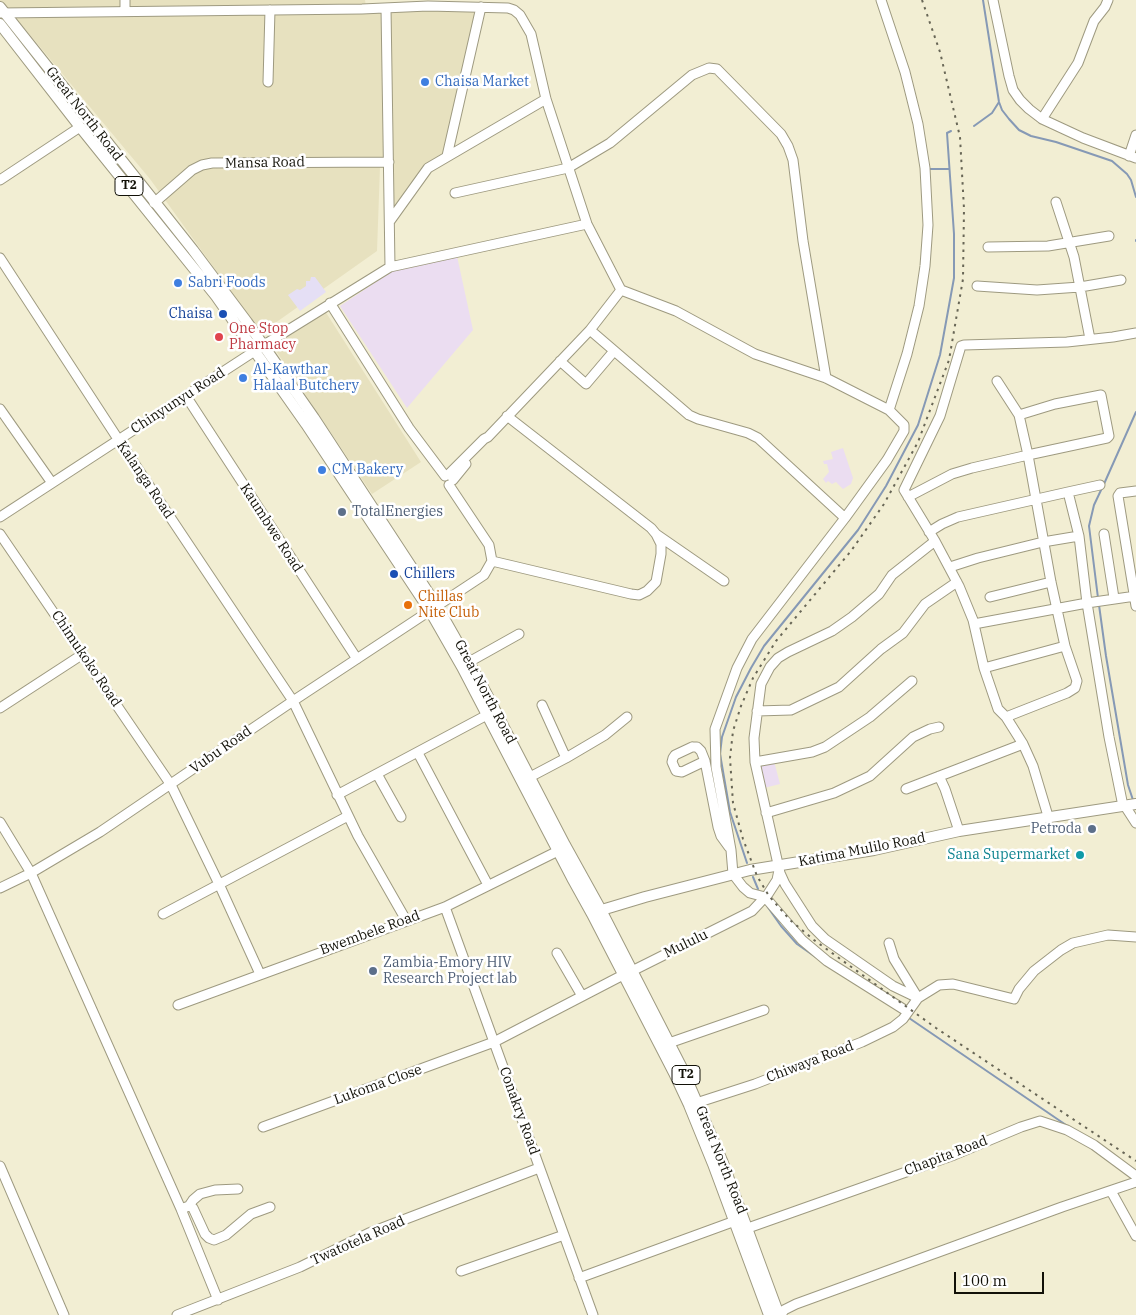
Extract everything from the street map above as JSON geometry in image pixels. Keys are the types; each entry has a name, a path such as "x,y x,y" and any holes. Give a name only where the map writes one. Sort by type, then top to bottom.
{"main road":[{"name":"Great North Road","path":"1,11 193,250 260,348 348,486 470,662 530,776 628,973 666,1057 693,1104 748,1228 780,1315"},
{"name":"Great North Road","path":"0,24 80,127 260,348"},
{"name":"Great North Road","path":"434,609 486,715 558,850 597,912"},
{"name":"Katima Mulilo Road","path":"597,912 645,896 733,874 779,868 874,850 959,831 1129,805"},
{"name":"Great North Road","path":"628,973 669,1043 769,1315"}],"street":[{"path":"124,11 125,0"},
{"path":"881,0 905,72 918,124 924,168 928,225 925,266 919,306 907,354 889,410"},
{"path":"993,0 1013,90 1029,109 1042,119 1083,138 1133,157 1136,135"},
{"path":"1042,119 1078,63 1094,21 1108,0"},
{"path":"1,11 270,10 428,6 481,7 498,4 514,10 526,24 531,34 546,99 587,224 621,290 676,311 755,354 826,378 889,410 904,425 904,431 887,460 752,639 737,668 715,729 716,767 731,850 733,874 743,887 750,892 765,897 802,940 827,961 908,1012"},
{"path":"447,156 481,7"},
{"path":"386,8 390,267"},
{"path":"268,82 270,10"},
{"path":"455,193 568,168 610,144 692,75 709,68 718,69 781,134 793,160 803,241 826,378"},
{"path":"390,221 424,172 433,164 546,99"},
{"path":"0,180 80,127"},
{"name":"Mansa Road","path":"154,203 192,170 212,163 389,162"},
{"path":"1056,202 1080,287 1090,339"},
{"name":"Chinyunyu Road","path":"0,517 330,303 390,267 587,224"},
{"path":"988,248 1048,246 1109,236"},
{"name":"Kalanga Road","path":"0,258 118,440 292,701 370,860 406,920"},
{"path":"977,286 1037,290 1080,287 1121,280"},
{"path":"449,479 590,330 621,290"},
{"path":"330,303 409,428 449,479 489,545 492,561 631,594 647,591 656,582 661,544 656,534 651,528 507,416"},
{"path":"590,330 689,415 748,433 758,438 845,518"},
{"path":"1048,816 1033,766 1023,744 1006,717 998,709 984,668 974,624 957,582 930,532 904,490 940,416 958,349 961,346 1052,342 1136,333"},
{"path":"560,361 586,384 614,351"},
{"path":"998,381 1019,415 1051,582 1065,646 1077,681 1075,688 1068,694 1006,717"},
{"path":"908,497 952,474 1107,438 1109,434 1102,396 1098,395 1055,404 1019,415"},
{"name":"Kaumbwe Road","path":"186,396 357,659"},
{"path":"0,409 52,483"},
{"path":"930,532 958,517 1100,485"},
{"path":"1136,491 1120,492 1118,496 1136,606"},
{"path":"1068,492 1093,602 1109,737 1136,823"},
{"name":"Chimukoko Road","path":"0,534 171,785 260,974"},
{"path":"656,534 724,581"},
{"path":"1104,534 1114,598"},
{"path":"950,567 1043,542 1079,536"},
{"path":"918,998 893,986 825,939 806,916 785,884 779,868 755,762 754,738 761,684 770,667 778,658 832,631 852,617 879,594 892,575 935,541"},
{"name":"Vubu Road","path":"0,888 100,832 171,785 292,701 484,575 492,561"},
{"path":"757,711 791,710 839,687 881,649 903,633 925,604 957,582"},
{"path":"990,597 1051,582"},
{"path":"974,624 1057,607 1135,596"},
{"path":"470,662 519,634"},
{"path":"984,668 1065,646"},
{"path":"0,708 83,654"},
{"path":"755,762 812,752 825,747 870,717 912,681"},
{"path":"542,705 566,758"},
{"path":"337,795 486,715"},
{"path":"530,776 605,735 627,717"},
{"path":"766,813 834,793 870,776 913,737 930,728 939,728"},
{"path":"906,789 1023,744"},
{"path":"418,753 488,885"},
{"path":"705,761 718,827 725,843 731,850"},
{"path":"378,774 401,817"},
{"path":"939,776 959,831"},
{"path":"163,914 348,816"},
{"path":"0,822 30,872 185,1208 218,1300"},
{"name":"Bwembele Road","path":"178,1005 445,907 558,850"},
{"name":"Mululu","path":"582,996 752,911 777,880 779,868"},
{"name":"Conakry Road","path":"445,907 593,1315"},
{"path":"918,998 939,985 947,983 1014,999 1019,989 1034,971 1073,943 1108,935 1136,936"},
{"path":"890,943 894,959 918,998"},
{"path":"558,953 582,996"},
{"name":"Lukoma Close","path":"263,1127 494,1042 582,996"},
{"name":"Chiwaya Road","path":"693,1104 755,1084 862,1042 893,1027 903,1019 918,998"},
{"path":"669,1043 764,1010"},
{"name":"Chapita Road","path":"748,1228 954,1155 1021,1127 1040,1122 1067,1130 1094,1145 1136,1176"},
{"path":"0,1166 64,1315"},
{"name":"Twatotela Road","path":"177,1315 300,1267 369,1233 539,1168"},
{"path":"780,1315 784,1310 796,1304 1136,1182"},
{"path":"185,1208 200,1194 215,1190 238,1189"},
{"path":"1111,1191 1136,1236"},
{"path":"185,1208 192,1208 205,1234 214,1240 226,1235 251,1214 270,1207"},
{"path":"579,1278 735,1221"},
{"path":"461,1271 564,1235"}],"shaded area":[{"path":"0,0 365,0 366,7 477,10 444,155 391,215 387,161 380,167 377,251 261,333 150,179"},
{"path":"457,256 473,330 407,408 340,306 397,268"},
{"path":"311,277 315,277 326,292 300,311 288,295 306,286 306,281 310,281"},
{"path":"325,311 421,462 372,494 272,345"},
{"path":"843,448 853,478 851,484 843,489 836,482 832,484 828,481 826,483 823,479 829,472 827,464 824,464 823,461 833,459 831,452"},
{"path":"774,761 780,784 764,788 758,765"}],"waterway":[{"path":"983,0 999,102 1002,110 1019,130 1031,136 1056,142 1112,161 1127,174 1131,180 1136,197"},
{"path":"974,126 992,113 999,102"},
{"path":"747,863 730,812 720,754 722,737 736,697 764,646 858,530 886,486 918,425 940,355 954,278 954,234 947,133 951,131"},
{"path":"929,169 949,169"},
{"path":"1104,484 1136,412"},
{"path":"1098,598 1089,526 1094,505 1102,488"},
{"path":"1099,605 1128,785 1133,800"},
{"path":"753,877 758,889"},
{"path":"767,906 797,944 817,958"},
{"path":"909,1018 1069,1127"}],"railway":[{"path":"922,0 940,52 960,137 964,209 963,279 949,360 918,442 884,504 851,551 776,641 753,678 733,731 730,758 733,803 743,839 757,876 769,896 790,920 814,940 936,1028 1136,1161"}],"place":[{"name":"Chaisa Market","path":"425,82"},
{"name":"Sabri Foods","path":"178,283"},
{"name":"Chaisa","path":"223,314"},
{"name":"One Stop Pharmacy","path":"219,337"},
{"name":"Al-Kawthar Halaal Butchery","path":"243,378"},
{"name":"CM Bakery","path":"322,470"},
{"name":"TotalEnergies","path":"342,512"},
{"name":"Chillers","path":"394,574"},
{"name":"Chillas Nite Club","path":"408,605"},
{"name":"Petroda","path":"1092,829"},
{"name":"Sana Supermarket","path":"1080,855"},
{"name":"Zambia-Emory HIV Research Project lab","path":"373,971"}]}
